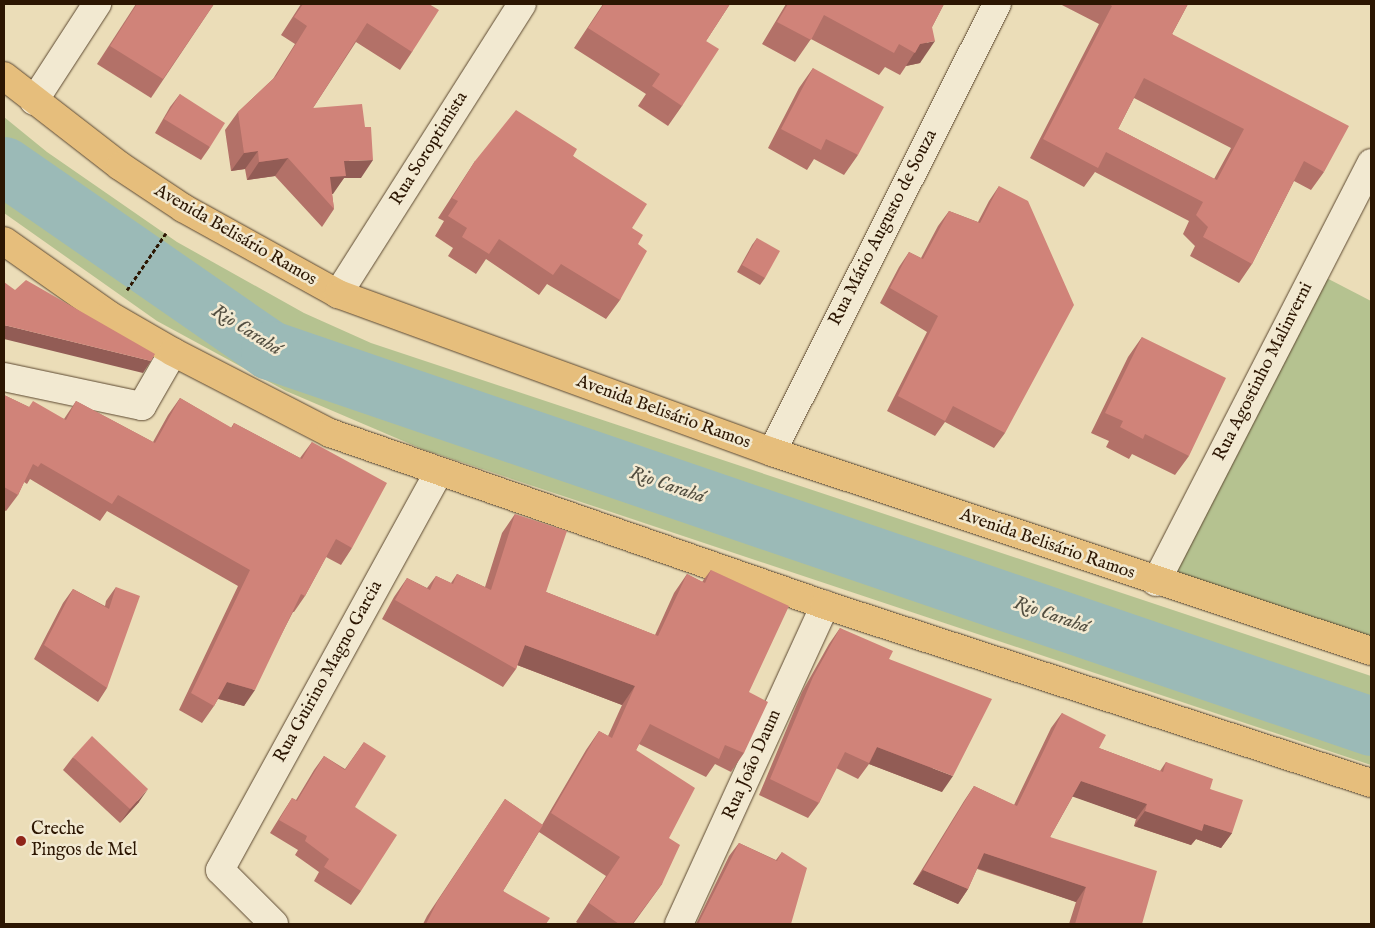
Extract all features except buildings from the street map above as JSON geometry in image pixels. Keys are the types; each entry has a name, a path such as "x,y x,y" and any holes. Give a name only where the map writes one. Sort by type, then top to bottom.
{"main road":[{"name":"Avenida Belisário Ramos","path":"4,76 34,101 183,208 338,294 772,452 1156,582 1371,651"},
{"path":"4,241 108,315 173,352 330,433 438,474 825,605 1371,783"}],"street":[{"path":"34,101 96,4"},
{"name":"Rua Soroptimista","path":"338,294 522,4"},
{"name":"Rua Mário Augusto de Souza","path":"772,452 997,4"},
{"name":"Rua Agostinho Malinverni","path":"1156,582 1371,163"},
{"path":"4,377 142,406 173,352"},
{"name":"Rua Guirino Magno Garcia","path":"274,924 220,870 438,474"},
{"name":"Rua João Daum","path":"680,924 825,605"}],"path":[{"path":"125,292 160,241"}],"green space":[{"path":"4,117 47,152 177,242 304,313 371,343 1371,676 1371,765 422,449 286,391 157,321 4,213"},
{"path":"1315,272 1371,301 1371,651 1156,582"}],"waterway":[{"name":"Rio Carahá","path":"4,166 270,350 1371,726"}],"place":[{"name":"Creche Pingos de Mel","path":"21,841"}]}
